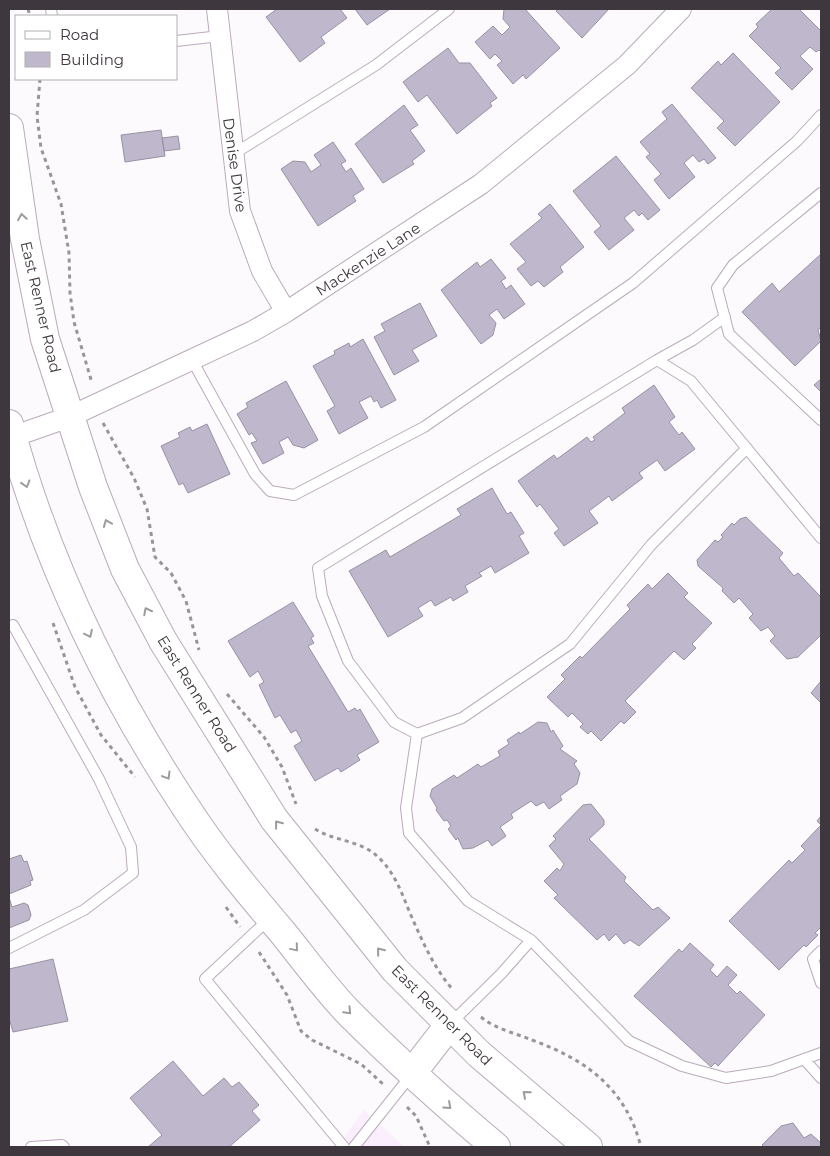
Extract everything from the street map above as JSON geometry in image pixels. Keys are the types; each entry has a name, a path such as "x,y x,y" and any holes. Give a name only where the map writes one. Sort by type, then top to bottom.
{"main road":[{"name":"East Renner Road","path":"9,128 26,239 45,339 92,487 125,568 163,641 274,818 395,970 459,1015 479,1054 588,1147"},
{"path":"10,433 39,521 72,600 124,704 186,808 270,918 347,1010 412,1073 496,1147"},
{"path":"412,1073 459,1015"}],"street":[{"name":"Denise Drive","path":"217,9 232,155 240,211 262,271 286,312"},
{"name":"Mackenzie Lane","path":"10,433 69,417 253,331 286,312 481,184 627,65 681,9"}],"lane":[{"path":"232,155 376,65 449,9"},
{"path":"178,41 220,36"},
{"path":"192,360 255,474 270,491 294,495 424,427 633,283 797,141 821,115"},
{"path":"821,193 733,265 717,288 729,334 821,420"},
{"path":"725,317 693,340 657,360 318,568 322,596 348,661 394,722 417,734 462,718 570,644 651,545 747,448"},
{"path":"657,360 691,381 821,538"},
{"path":"9,626 13,625 99,779 131,846 132,873 84,910 9,948"},
{"path":"417,734 406,808 409,833 468,900 531,940 629,1041 682,1066 726,1078 771,1071 821,1053"},
{"path":"270,918 205,979 344,1147"},
{"path":"459,1015 501,974 531,940"},
{"path":"821,951 813,959 821,984"},
{"path":"804,1059 821,1078"},
{"path":"354,1147 412,1073"},
{"path":"31,1147 62,1145 64,1147"}],"path":[{"path":"40,80 37,116 41,148 62,204 69,253 70,293 74,322 106,429 134,478 147,509 155,557 171,573 186,601 200,652"},
{"path":"226,692 264,737 282,767 298,806"},
{"path":"311,824 316,830 372,851 386,865 401,886 424,946 459,1015 551,1047 580,1061 600,1076 615,1093 636,1127 641,1147"}],"shaded area":[{"path":"364,1110 405,1147 336,1147"}],"building":[{"path":"277,9 340,9 347,18 321,37 325,43 300,62 266,17"},
{"path":"355,9 390,9 367,25"},
{"path":"504,9 525,9 560,48 526,79 523,75 513,84 497,65 502,61 495,54 490,59 475,42 493,26 502,35 510,27 503,19"},
{"path":"558,9 609,9 582,38 556,11"},
{"path":"772,9 799,9 821,31 821,52 819,50 816,52 810,47 800,56 813,69 792,90 775,73 781,68 749,36 758,27 756,24"},
{"path":"448,48 459,63 470,63 497,98 490,103 492,106 457,134 427,95 418,102 403,82"},
{"path":"733,53 780,102 735,146 717,128 724,121 691,88 718,61 721,65"},
{"path":"672,104 716,158 708,164 704,159 699,162 693,155 684,163 695,177 669,199 654,180 661,174 646,157 650,154 640,142 667,119 662,112"},
{"path":"404,105 418,125 410,130 425,151 412,161 414,164 383,183 355,144"},
{"path":"161,130 165,156 125,162 121,135"},
{"path":"178,136 180,149 164,151 162,138"},
{"path":"333,142 346,161 341,164 346,172 351,168 364,189 353,196 356,201 318,226 281,169 293,161 305,162 311,172 321,165 314,155"},
{"path":"616,156 660,210 648,220 642,213 639,216 634,210 624,218 634,230 609,250 594,232 601,226 573,191"},
{"path":"550,204 584,247 560,267 563,272 544,287 538,281 531,286 517,269 526,262 510,244 542,218 538,214"},
{"path":"821,254 821,327 818,330 821,341 795,366 742,312 772,283 779,292"},
{"path":"491,259 506,278 501,281 506,289 511,285 525,304 504,319 497,309 489,315 496,323 493,335 481,344 441,290 477,262 480,267"},
{"path":"420,303 437,336 412,350 419,361 394,375 374,337 385,331 381,324"},
{"path":"363,339 396,400 381,408 377,400 374,402 371,396 359,402 368,418 339,434 327,411 335,406 313,366 335,354 334,351 349,343 350,347"},
{"path":"821,379 821,392 814,385"},
{"path":"286,381 318,440 304,448 293,445 288,437 279,442 284,453 263,464 251,443 257,441 252,433 249,435 237,414 248,407 246,403"},
{"path":"654,385 675,417 669,422 679,435 682,432 695,449 665,471 657,460 639,473 643,478 612,501 609,496 589,511 598,523 564,546 554,533 559,529 540,504 537,507 518,481 554,455 557,459 587,437 591,442 595,440 593,437 625,413 622,408"},
{"path":"207,424 230,474 188,493 183,483 179,485 161,446 180,437 178,433 190,427 192,431"},
{"path":"492,488 507,514 511,512 524,533 519,536 529,553 495,573 491,566 479,573 482,576 465,586 468,592 453,601 451,597 435,606 431,600 418,608 423,616 388,637 349,571 386,550 390,557 461,515 457,509"},
{"path":"746,517 783,553 779,558 794,576 798,573 821,597 821,635 798,657 787,659 770,641 775,636 768,627 761,631 749,618 753,614 739,598 734,603 722,591 723,588 698,566 697,560 715,540 718,542 723,537 721,535 732,523 734,525 740,519"},
{"path":"668,573 688,593 684,597 712,623 692,644 696,648 684,660 674,651 625,701 636,712 624,724 621,721 601,741 591,731 588,734 580,727 583,724 572,713 568,717 547,697 565,679 561,675 580,656 582,658 630,609 627,605 648,584 652,589"},
{"path":"293,602 314,636 311,638 314,643 308,646 348,712 355,708 357,711 360,709 379,742 357,755 360,760 341,772 338,768 315,781 294,746 302,741 296,730 291,733 280,715 275,718 259,685 264,682 258,671 250,677 228,641"},
{"path":"821,681 821,703 811,693"},
{"path":"538,722 547,723 551,732 553,730 563,746 560,749 577,761 574,764 580,773 577,784 560,796 562,800 549,809 544,802 536,806 531,801 511,814 513,818 500,827 506,836 492,846 488,840 473,848 463,849 458,838 456,840 448,829 451,826 447,820 444,821 436,810 437,808 430,796 432,789 454,775 457,778 478,764 481,767 500,756 498,751 509,744 507,740"},
{"path":"591,804 604,820 604,825 589,839 626,877 624,881 653,910 658,907 670,918 639,946 630,940 624,944 616,934 609,941 604,934 597,940 554,898 558,895 544,881 557,868 560,871 564,864 549,846 556,839 553,836 583,805"},
{"path":"821,816 821,825 817,821"},
{"path":"821,825 821,927 815,933 818,935 806,947 804,945 779,970 729,921 789,860 792,863 805,850 801,846"},
{"path":"21,855 24,862 27,861 33,880 30,881 31,885 9,894 9,859"},
{"path":"9,897 12,907 24,903 28,905 31,915 29,920 9,928"},
{"path":"690,943 714,965 710,970 717,977 727,966 737,975 728,985 737,994 740,991 765,1015 718,1066 715,1063 711,1067 634,996 679,949 682,952"},
{"path":"53,959 68,1021 13,1032 9,1018 9,969"},
{"path":"173,1061 203,1096 224,1078 232,1087 239,1082 259,1105 252,1111 260,1120 229,1147 148,1147 162,1135 130,1098"},
{"path":"793,1123 804,1138 811,1134 821,1143 821,1147 765,1147 762,1145 781,1126"}]}
